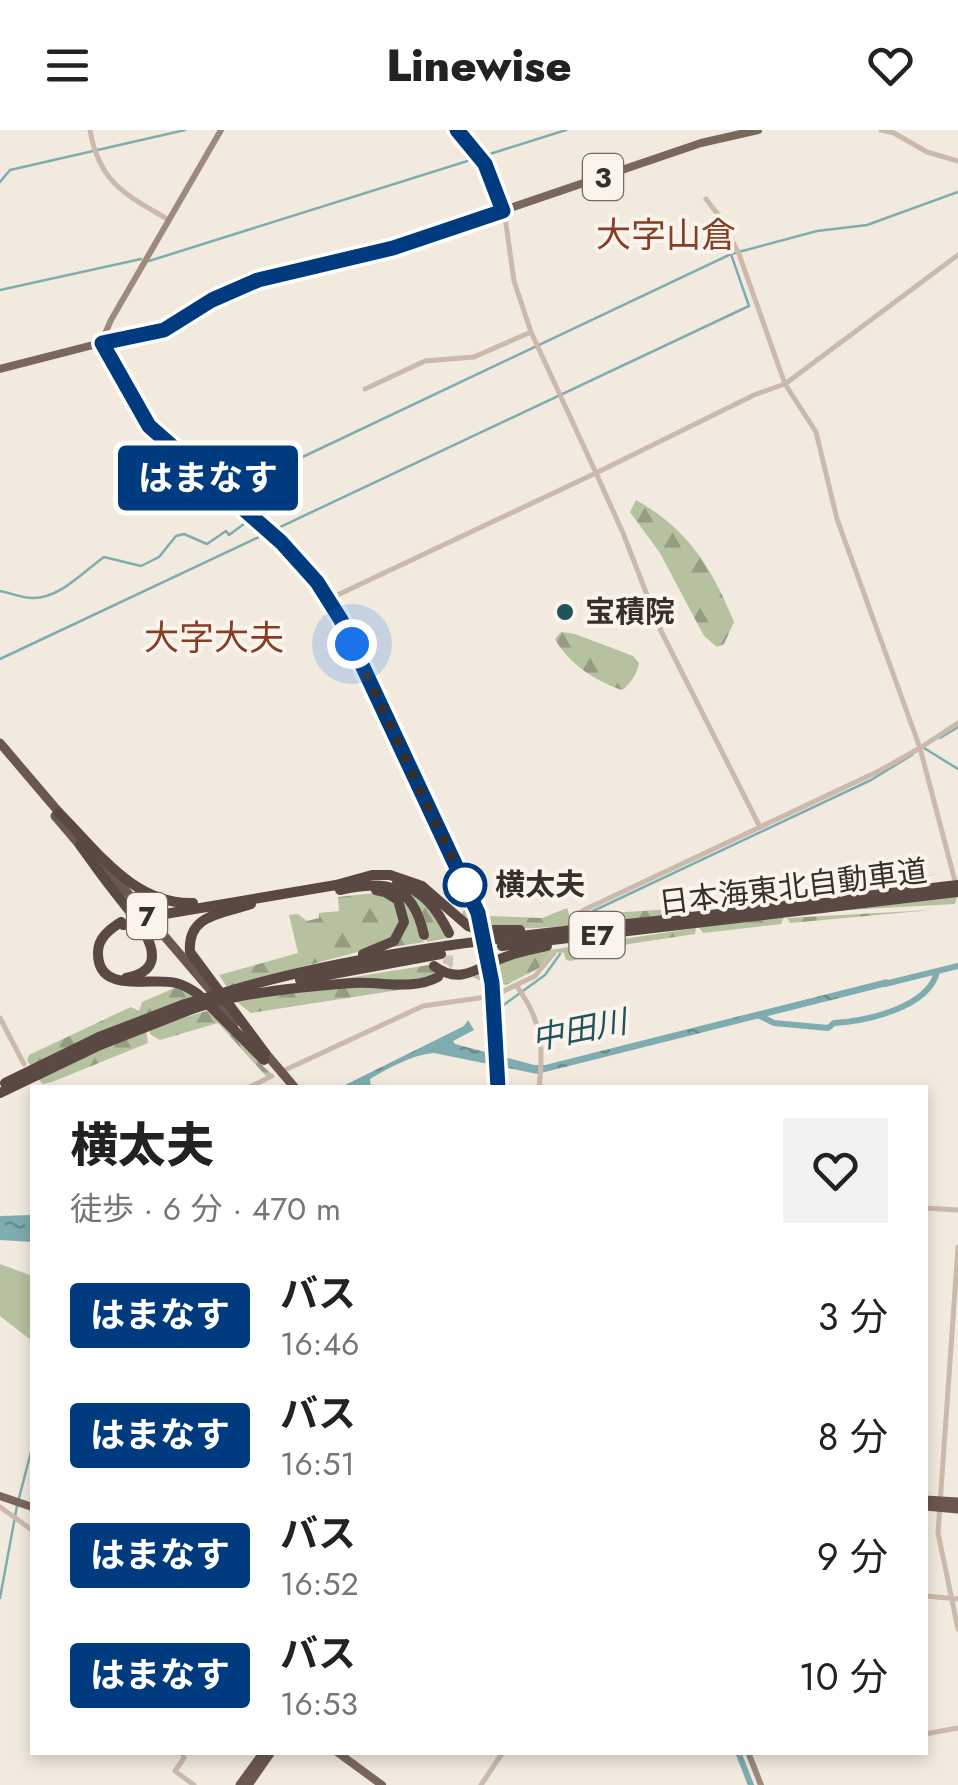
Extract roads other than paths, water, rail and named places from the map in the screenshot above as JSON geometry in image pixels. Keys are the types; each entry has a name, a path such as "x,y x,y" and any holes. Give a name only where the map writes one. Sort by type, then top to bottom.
{"highway":[{"name":"7","path":"0,743 264,1057"},
{"name":"7","path":"0,751 288,1085"},
{"path":"58,812 113,868 148,894 183,903 250,901"},
{"path":"80,845 149,939 152,960 146,969 128,978 108,970 102,953 106,938 122,924"},
{"path":"336,888 372,875 406,878 434,894 458,919 479,930 576,923"},
{"path":"264,1057 192,990 174,982 116,980 105,973 99,944 104,935 122,924 160,916 373,880 404,885 429,901 449,933"},
{"path":"336,888 388,885 402,891 420,916 424,936"},
{"name":"日本海東北自動車道","path":"0,1093 189,1007 226,999 252,985 378,957 576,923 957,886"},
{"name":"日本海東北自動車道","path":"0,1086 100,1037 239,993 464,950 647,930 957,886"},
{"path":"252,985 380,949 397,937 403,927 404,911 390,894 336,888"},
{"path":"250,901 200,920 191,930 190,952 264,1057"},
{"path":"239,993 323,985 429,982 436,971 459,976 524,951 647,930"},
{"path":"928,1503 958,1505"},
{"path":"240,1785 265,1755"},
{"path":"248,1785 266,1755"}],"main road":[{"path":"221,130 111,320 102,343 149,426 281,542 329,599 480,920"},
{"name":"3","path":"0,369 164,330 212,300 258,280 393,248 702,143 758,130"},
{"path":"491,970 498,1085"},
{"path":"0,1496 30,1505"},
{"path":"341,1755 382,1785"},
{"path":"749,1755 761,1785"}],"street":[{"path":"90,130 94,151 106,176 130,198 170,220"},
{"path":"458,130 485,164 503,211 514,281 530,332 596,473 661,631 760,828"},
{"path":"701,130 702,143"},
{"path":"881,130 927,152 958,161"},
{"path":"706,199 720,217 738,254 785,384 816,432 837,519 920,748 957,886"},
{"path":"329,599 754,395 785,384 958,255"},
{"path":"365,389 425,361 474,357 530,332"},
{"path":"576,923 584,910 879,771 958,723"},
{"path":"285,1070 422,1006 493,996 543,969 554,952"},
{"path":"516,985 540,1025 539,1085"},
{"path":"0,1018 24,1064"},
{"path":"254,1085 272,1076"},
{"path":"928,1208 958,1210"},
{"path":"958,1246 939,1545 958,1629"},
{"path":"0,1506 30,1528"},
{"path":"928,1596 954,1598"},
{"path":"928,1733 958,1728"},
{"path":"184,1755 176,1770 194,1785"},
{"path":"482,1785 501,1755"}],"water":[{"path":"887,979 891,985 537,1074 434,1053 385,1071 370,1079 371,1085 345,1085 464,1026 468,1020 474,1030 453,1041 455,1044 545,1065"},
{"path":"30,1215 30,1242 0,1240 0,1216"}],"waterway":[{"path":"0,182 10,170 185,130"},
{"path":"149,261 566,130"},
{"path":"259,518 292,462 731,254 817,231 867,225 958,192"},
{"path":"0,659 749,306 731,254"},
{"path":"0,290 141,259"},
{"path":"0,591 43,597 62,589 104,557 141,566 159,557 176,536 184,534 207,544 226,531 229,535 248,521 253,522"},
{"path":"940,738 958,727"},
{"path":"924,748 958,769"},
{"path":"576,924 593,911 871,780 912,755"},
{"path":"487,1017 545,975 560,954"},
{"name":"中田川","path":"885,984 958,966"},
{"name":"中田川","path":"760,1016 774,1023 828,1028 834,1023 878,1015 909,1003 922,995 937,972"},
{"path":"19,1498 30,1456"},
{"path":"0,1598 17,1506"},
{"path":"739,1755 751,1785"}],"tunnel":[{"path":"480,920 489,962"},
{"path":"438,977 448,964 449,939"}],"place":[{"name":"宝積院","path":"565,612"},
{"name":"横太夫","path":"465,885"}],"district":[{"name":"大字山倉","path":"666,235"},
{"name":"大字大夫","path":"214,638"}]}
